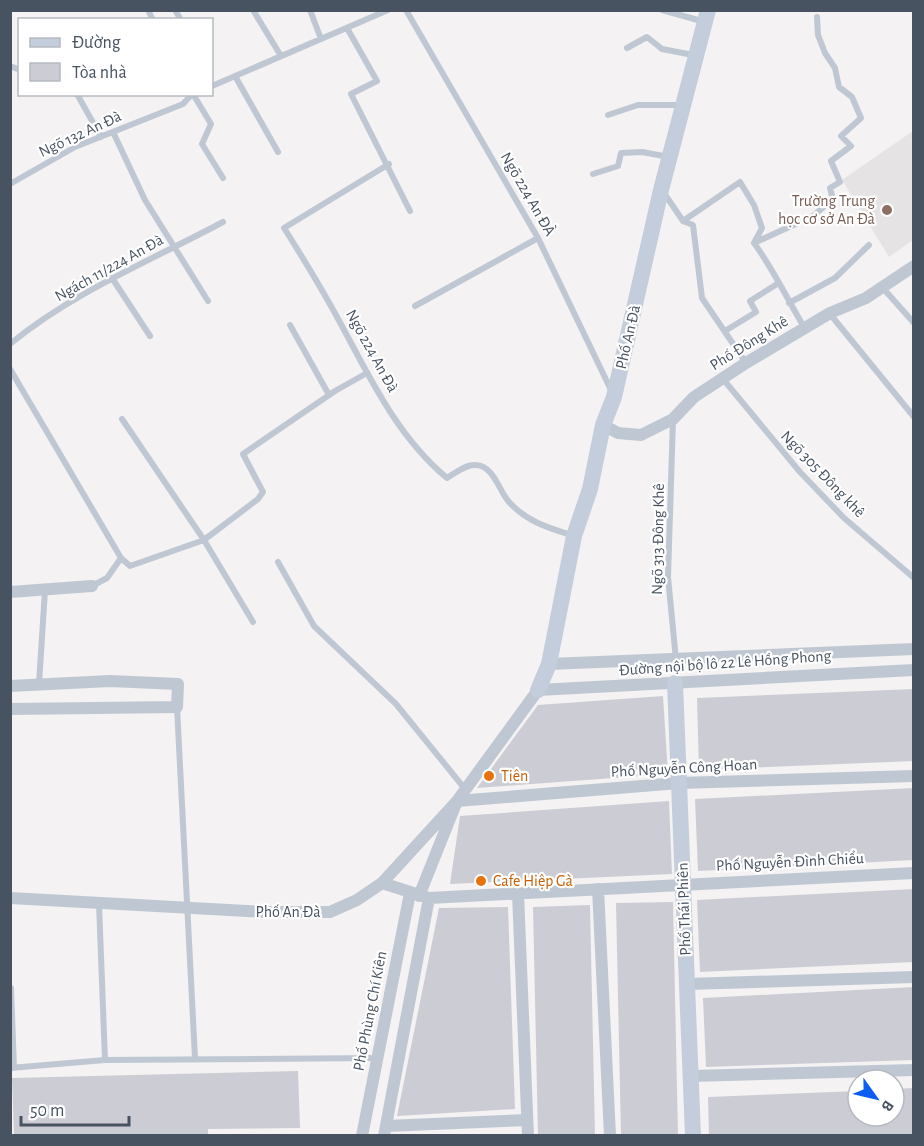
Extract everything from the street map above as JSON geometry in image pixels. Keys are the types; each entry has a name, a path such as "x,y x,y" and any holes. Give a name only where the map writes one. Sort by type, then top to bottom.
{"street":[{"name":"Phố An Đà","path":"10,898 188,909 330,912 357,900 382,882 457,801 538,690 549,664 574,536 590,489 603,425 614,397 661,190 706,16"},
{"name":"Phố Đông Khê","path":"603,425 618,433 641,435 673,419 694,397 746,363 804,327 866,298 914,266"},
{"path":"10,591 92,586"},
{"name":"Đường nội bộ lô 22 Lê Hồng Phong","path":"549,664 914,649"},
{"name":"Đường nội bộ lô 22 Lê Hồng Phong","path":"538,690 914,670"},
{"path":"10,686 110,681 178,684 177,707 10,709"},
{"name":"Phố Thái Phiên","path":"675,683 693,1136"},
{"name":"Phố Nguyễn Công Hoan","path":"457,801 679,783 914,776"},
{"path":"457,801 419,896 385,1131 527,1120"},
{"name":"Phố Nguyễn Đình Chiểu","path":"382,882 419,896 518,894 914,873"},
{"path":"598,889 610,1136"},
{"path":"518,894 528,1136"},
{"name":"Phố Phùng Chí Kiên","path":"362,1136 378,1058 419,896"},
{"path":"687,984 914,977"},
{"path":"691,1076 914,1070"}],"lane":[{"path":"253,10 282,56"},
{"path":"310,10 321,39"},
{"path":"213,86 388,10"},
{"name":"Ngõ 224 An ĐÀ","path":"406,10 538,238 590,340 614,397"},
{"path":"662,10 706,16"},
{"path":"754,243 813,216 833,199 830,188 840,182 831,161 851,146 841,136 861,118 852,97 839,87 835,68 825,53 818,35 817,17"},
{"path":"346,28 377,81 351,93 389,164 410,211"},
{"path":"627,48 647,37 656,46 667,51 697,55"},
{"path":"235,76 278,153"},
{"path":"77,96 101,137"},
{"name":"Ngõ 132 An Đà","path":"10,184 75,147 183,104 189,96"},
{"path":"191,96 211,124 202,144 223,178"},
{"path":"608,115 638,105 684,105"},
{"path":"113,132 133,178 208,301"},
{"path":"593,174 618,166 621,153 642,152 670,157"},
{"name":"Ngõ 224 An Đà","path":"389,164 284,228 317,279 384,402 423,458 447,478 475,464 482,467 498,482 507,500 524,515 541,526 574,536"},
{"path":"683,221 740,182 754,205 762,228 754,243"},
{"path":"661,190 683,221 693,225 702,298 746,363"},
{"name":"Ngách 11/224 An Đà","path":"11,344 28,329 112,278 223,222"},
{"path":"415,306 538,238"},
{"path":"754,243 774,272 777,284 804,327"},
{"path":"789,303 835,278 870,245"},
{"path":"112,278 150,336"},
{"path":"725,331 756,312 750,301 777,284"},
{"path":"882,287 914,323"},
{"path":"830,313 914,417"},
{"path":"290,325 329,395"},
{"path":"10,369 121,558 130,566 204,540 258,499 262,492 243,454 329,395 368,373"},
{"name":"Ngõ 305 Đông khê","path":"723,379 800,472 844,518 914,578"},
{"path":"122,419 204,540 253,622"},
{"name":"Ngõ 313 Đông Khê","path":"673,419 668,577 676,660"},
{"path":"92,586 107,578 121,558"},
{"path":"278,562 314,626 396,704 465,789"},
{"path":"39,684 45,590"},
{"path":"177,707 195,1058"},
{"path":"99,904 105,1060"},
{"path":"11,988 12,1068 105,1060 378,1058"}],"shaded area":[{"name":"Trường Trung học cơ sở An Đà","path":"913,131 913,240 889,257 842,180"}],"building":[{"path":"914,689 914,761 699,770 697,698"},
{"path":"663,696 668,774 477,788 538,705"},
{"path":"914,788 914,860 698,871 695,799"},
{"path":"669,801 672,874 450,884 460,816"},
{"path":"914,889 914,962 700,972 697,900"},
{"path":"673,902 678,1136 621,1136 616,903"},
{"path":"590,905 595,1136 538,1136 533,907"},
{"path":"508,907 515,1109 397,1116 439,908"},
{"path":"914,987 914,1060 706,1067 703,998"},
{"path":"298,1071 300,1128 208,1129 208,1136 14,1136 12,1078"},
{"path":"906,1088 914,1088 914,1136 709,1136 708,1097 846,1091 846,1128 906,1128"}],"place":[{"name":"Trường Trung học cơ sở An Đà","path":"887,210"},
{"name":"Tiên","path":"489,776"},
{"name":"Cafe Hiệp Gà","path":"481,881"}]}
